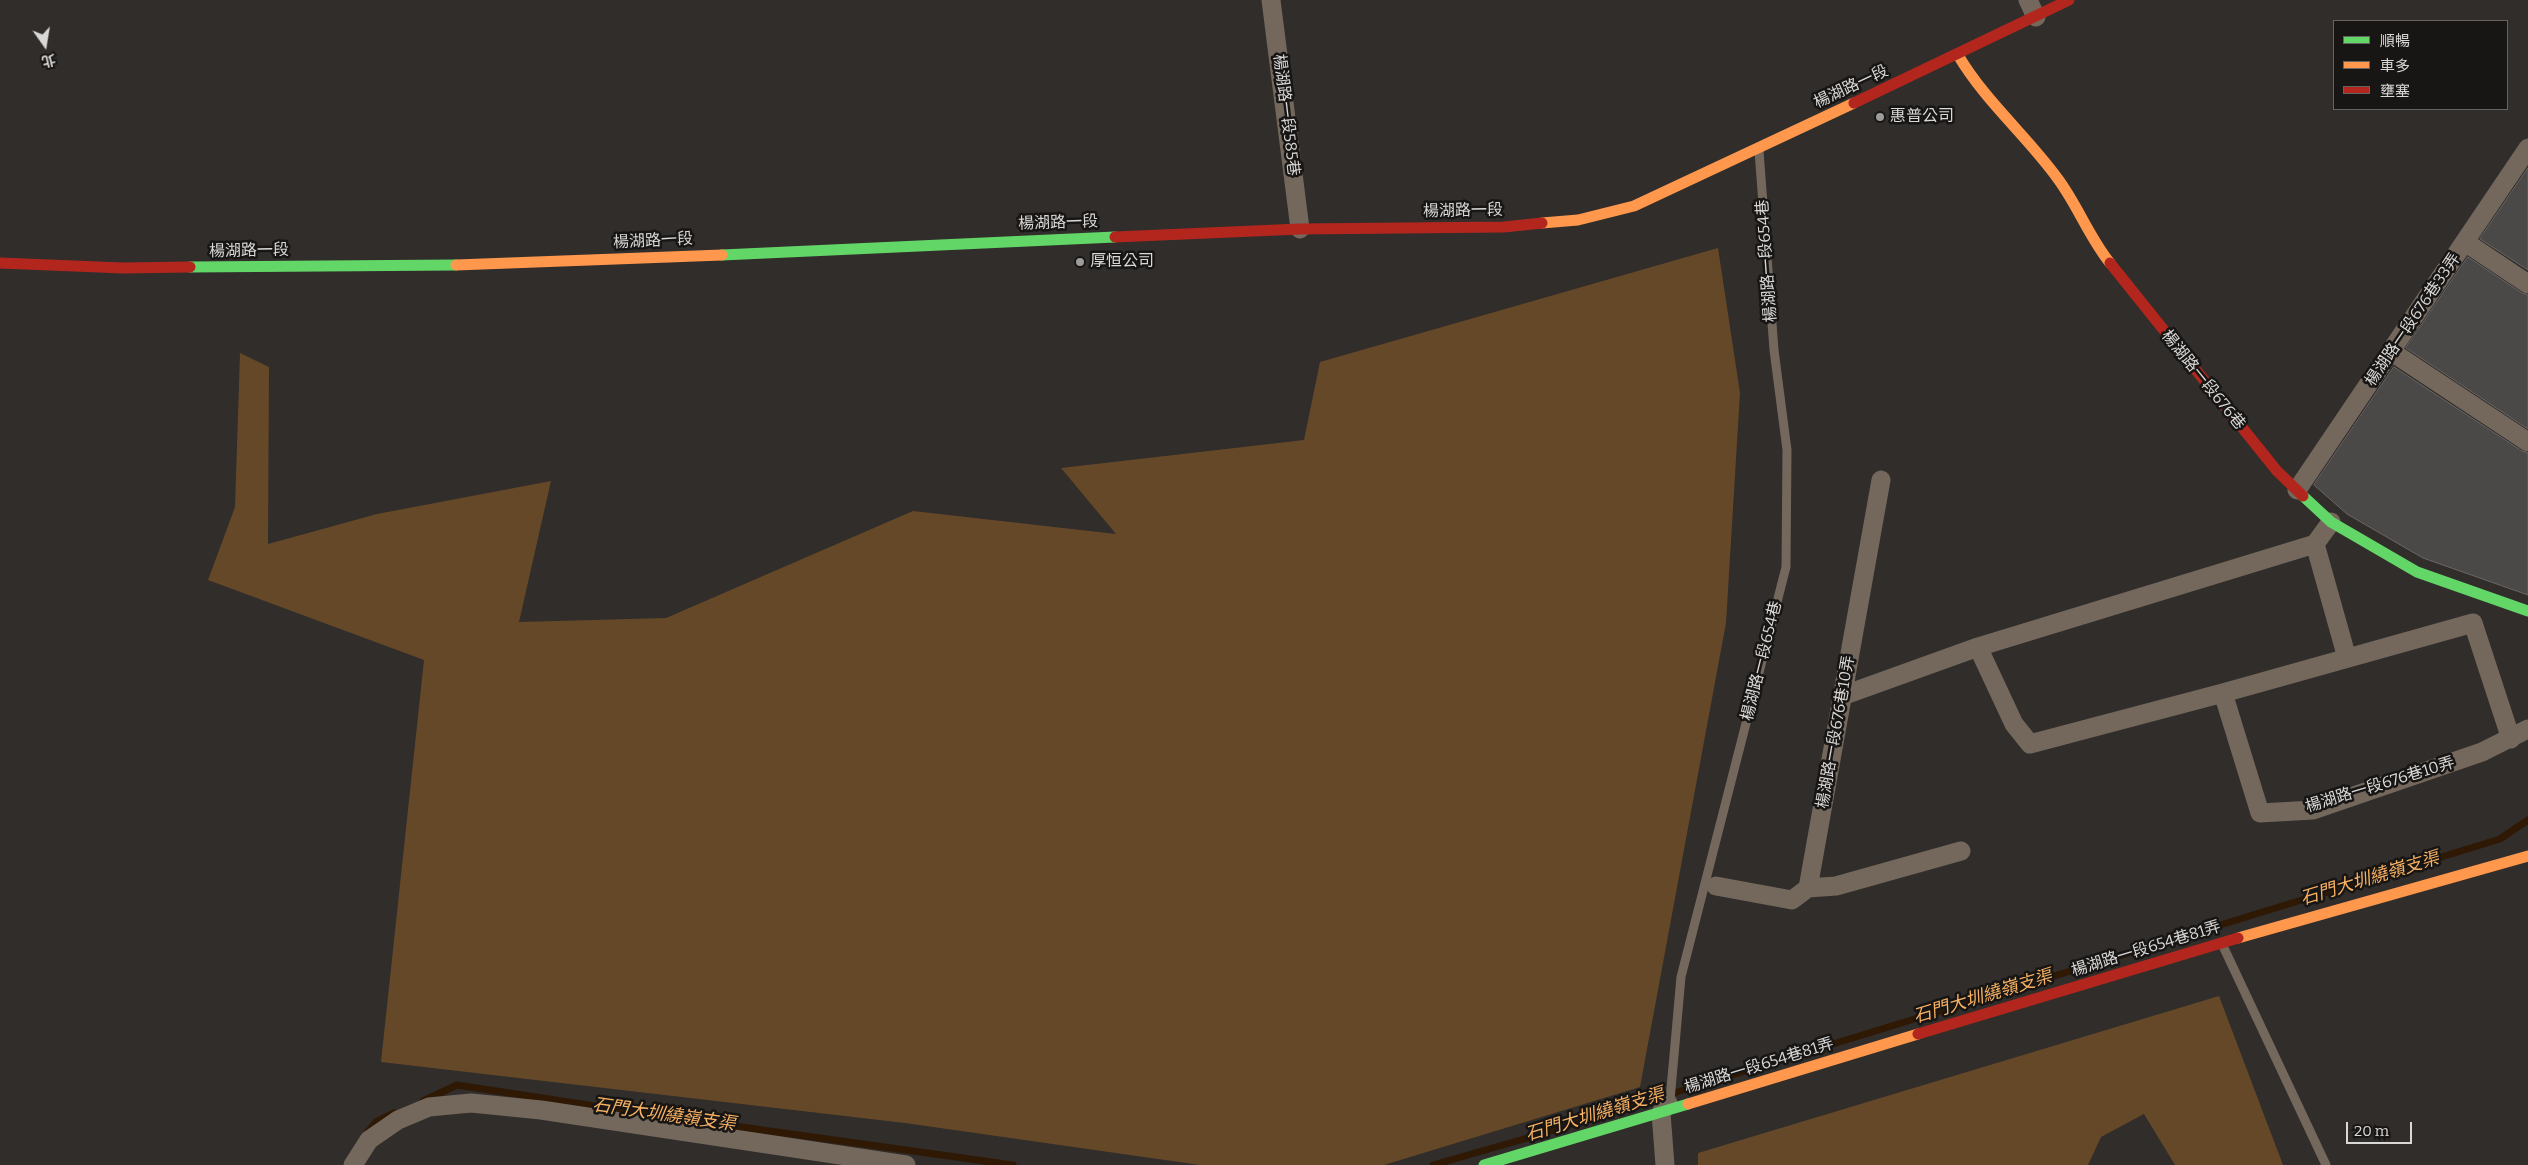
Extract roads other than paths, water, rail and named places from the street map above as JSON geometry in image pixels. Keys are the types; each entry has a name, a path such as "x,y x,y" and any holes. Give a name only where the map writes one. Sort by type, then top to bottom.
{"street":[{"name":"楊湖路一段585巷","path":"1271,0 1300,229"},
{"name":"楊湖路一段","path":"0,263 123,268 515,264 1300,229 1504,227 1578,220 1634,206 1958,56 2032,8 2069,0"},
{"name":"楊湖路一段676巷","path":"1958,56 1970,76 2059,180 2094,244 2277,471 2331,522 2417,572 2528,611"},
{"name":"楊湖路一段676巷33弄","path":"2297,490 2528,148"},
{"path":"2465,242 2528,284"},
{"path":"2392,352 2528,442"},
{"name":"楊湖路一段676巷10弄","path":"1808,888 1881,480"},
{"path":"1842,696 1978,647 2315,544 2331,522"},
{"path":"2315,544 2347,658"},
{"path":"1978,647 2014,724 2030,744 2223,693 2473,623 2511,739"},
{"name":"楊湖路一段676巷10弄","path":"2223,693 2260,814 2313,810 2482,752 2528,729"},
{"path":"1716,886 1792,900 1808,888 1836,886 1961,851"},
{"name":"楊湖路一段654巷81弄","path":"1484,1165 1665,1106 2221,943 2474,873 2528,856"},
{"path":"353,1165 369,1140 398,1120 429,1107 471,1102 541,1110 906,1165"},
{"name":"楊湖路一段654巷","path":"1665,1106 1665,1165"}],"lane":[{"name":"楊湖路一段654巷","path":"1665,1106 1672,1071 1681,977 1786,567 1787,450 1774,350 1758,148"},
{"path":"2221,943 2326,1165"}],"waterway":[{"name":"石門大圳繞嶺支渠","path":"1433,1165 1524,1139 2500,839 2528,820"},
{"name":"石門大圳繞嶺支渠","path":"423,1101 457,1085 634,1112 1013,1165"},
{"name":"石門大圳繞嶺支渠","path":"367,1133 376,1122 394,1113"}],"place":[{"name":"惠普公司","path":"1880,117"},
{"name":"厚恒公司","path":"1080,262"}]}
